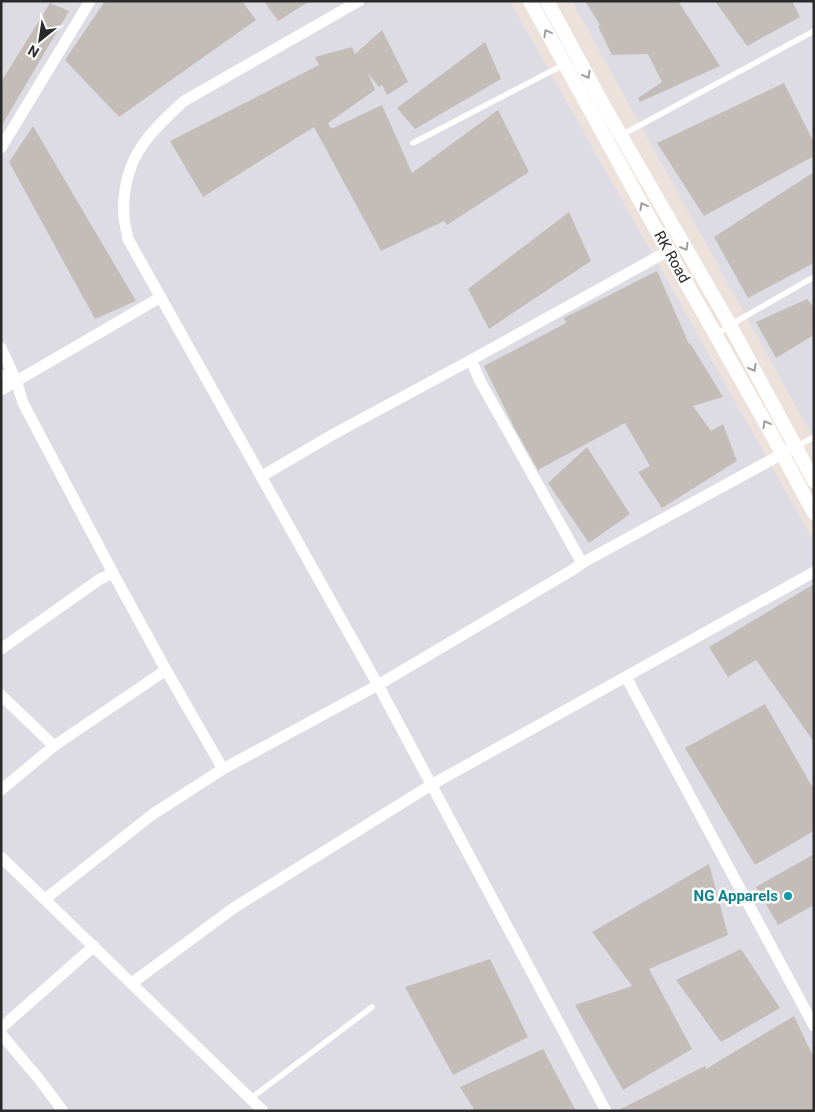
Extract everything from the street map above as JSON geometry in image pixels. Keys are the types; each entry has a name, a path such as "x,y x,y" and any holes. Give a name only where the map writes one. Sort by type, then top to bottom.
{"street":[{"path":"1,148 90,1"},
{"path":"359,1 184,101 169,114 143,143 133,162 126,185 124,217 128,239 378,684 606,1111"},
{"name":"RK Road","path":"530,1 814,513"},
{"name":"RK Road","path":"547,1 621,136 730,326 814,480"},
{"path":"262,476 332,435 668,251"},
{"path":"1,390 161,297"},
{"path":"1,348 16,380 23,403 166,670 223,769"},
{"path":"471,360 480,381 582,563"},
{"path":"1,375 16,380"},
{"path":"45,900 153,814 223,769 378,684 574,570 582,563 795,447"},
{"path":"132,983 235,907 431,785 814,572"},
{"path":"1,649 100,579 113,573"},
{"path":"1,790 54,746 166,670"},
{"path":"626,677 814,1026"},
{"path":"1,695 54,746"},
{"path":"1,856 262,1111"},
{"path":"1,1028 94,946"},
{"path":"1,1034 63,1111"}],"lane":[{"path":"608,143 814,31"},
{"path":"413,143 565,64"},
{"path":"716,335 814,277"},
{"path":"795,447 814,437"},
{"path":"250,1099 372,1007"}],"shaded area":[{"path":"1,1 510,1 814,542 814,1111 1,1111"},
{"path":"572,1 814,1 814,439"}],"building":[{"path":"105,1 242,1 256,20 119,117 65,60"},
{"path":"264,1 310,1 278,21"},
{"path":"585,1 678,1 720,66 640,102 638,98 662,82 648,54 612,55 598,26 600,25"},
{"path":"715,1 792,1 800,17 747,46"},
{"path":"50,3 69,11 1,127 1,82"},
{"path":"382,30 408,82 387,95 382,85 379,87 368,73 375,90 328,123 331,129 382,105 412,173 498,110 529,172 447,225 444,221 381,251 314,127 203,197 170,141 319,65 315,57 352,47 355,54"},
{"path":"485,42 501,79 415,129 397,108"},
{"path":"784,83 814,143 814,156 704,216 657,143"},
{"path":"33,126 136,301 95,319 9,162"},
{"path":"814,172 814,263 748,298 714,237"},
{"path":"569,212 591,261 489,329 468,289"},
{"path":"657,271 689,344 723,397 693,406 711,431 723,424 737,461 662,508 638,472 650,466 625,423 538,470 484,366 566,323 564,318"},
{"path":"807,299 814,307 814,335 776,358 756,322"},
{"path":"587,447 630,514 589,543 548,483"},
{"path":"814,584 814,742 756,660 728,677 709,647"},
{"path":"765,704 814,790 814,831 755,865 685,748"},
{"name":"NG Apparels","path":"814,854 814,905 778,925 756,887"},
{"path":"709,864 728,935 649,969 692,1049 623,1090 575,1005 632,986 592,932"},
{"path":"741,949 780,1008 721,1042 676,980"},
{"path":"490,959 528,1037 453,1075 405,987"},
{"path":"794,1016 814,1058 814,1111 617,1111 705,1066 706,1069"},
{"path":"543,1049 576,1111 475,1111 460,1087"}],"place":[{"name":"NG Apparels","path":"788,896"}]}
